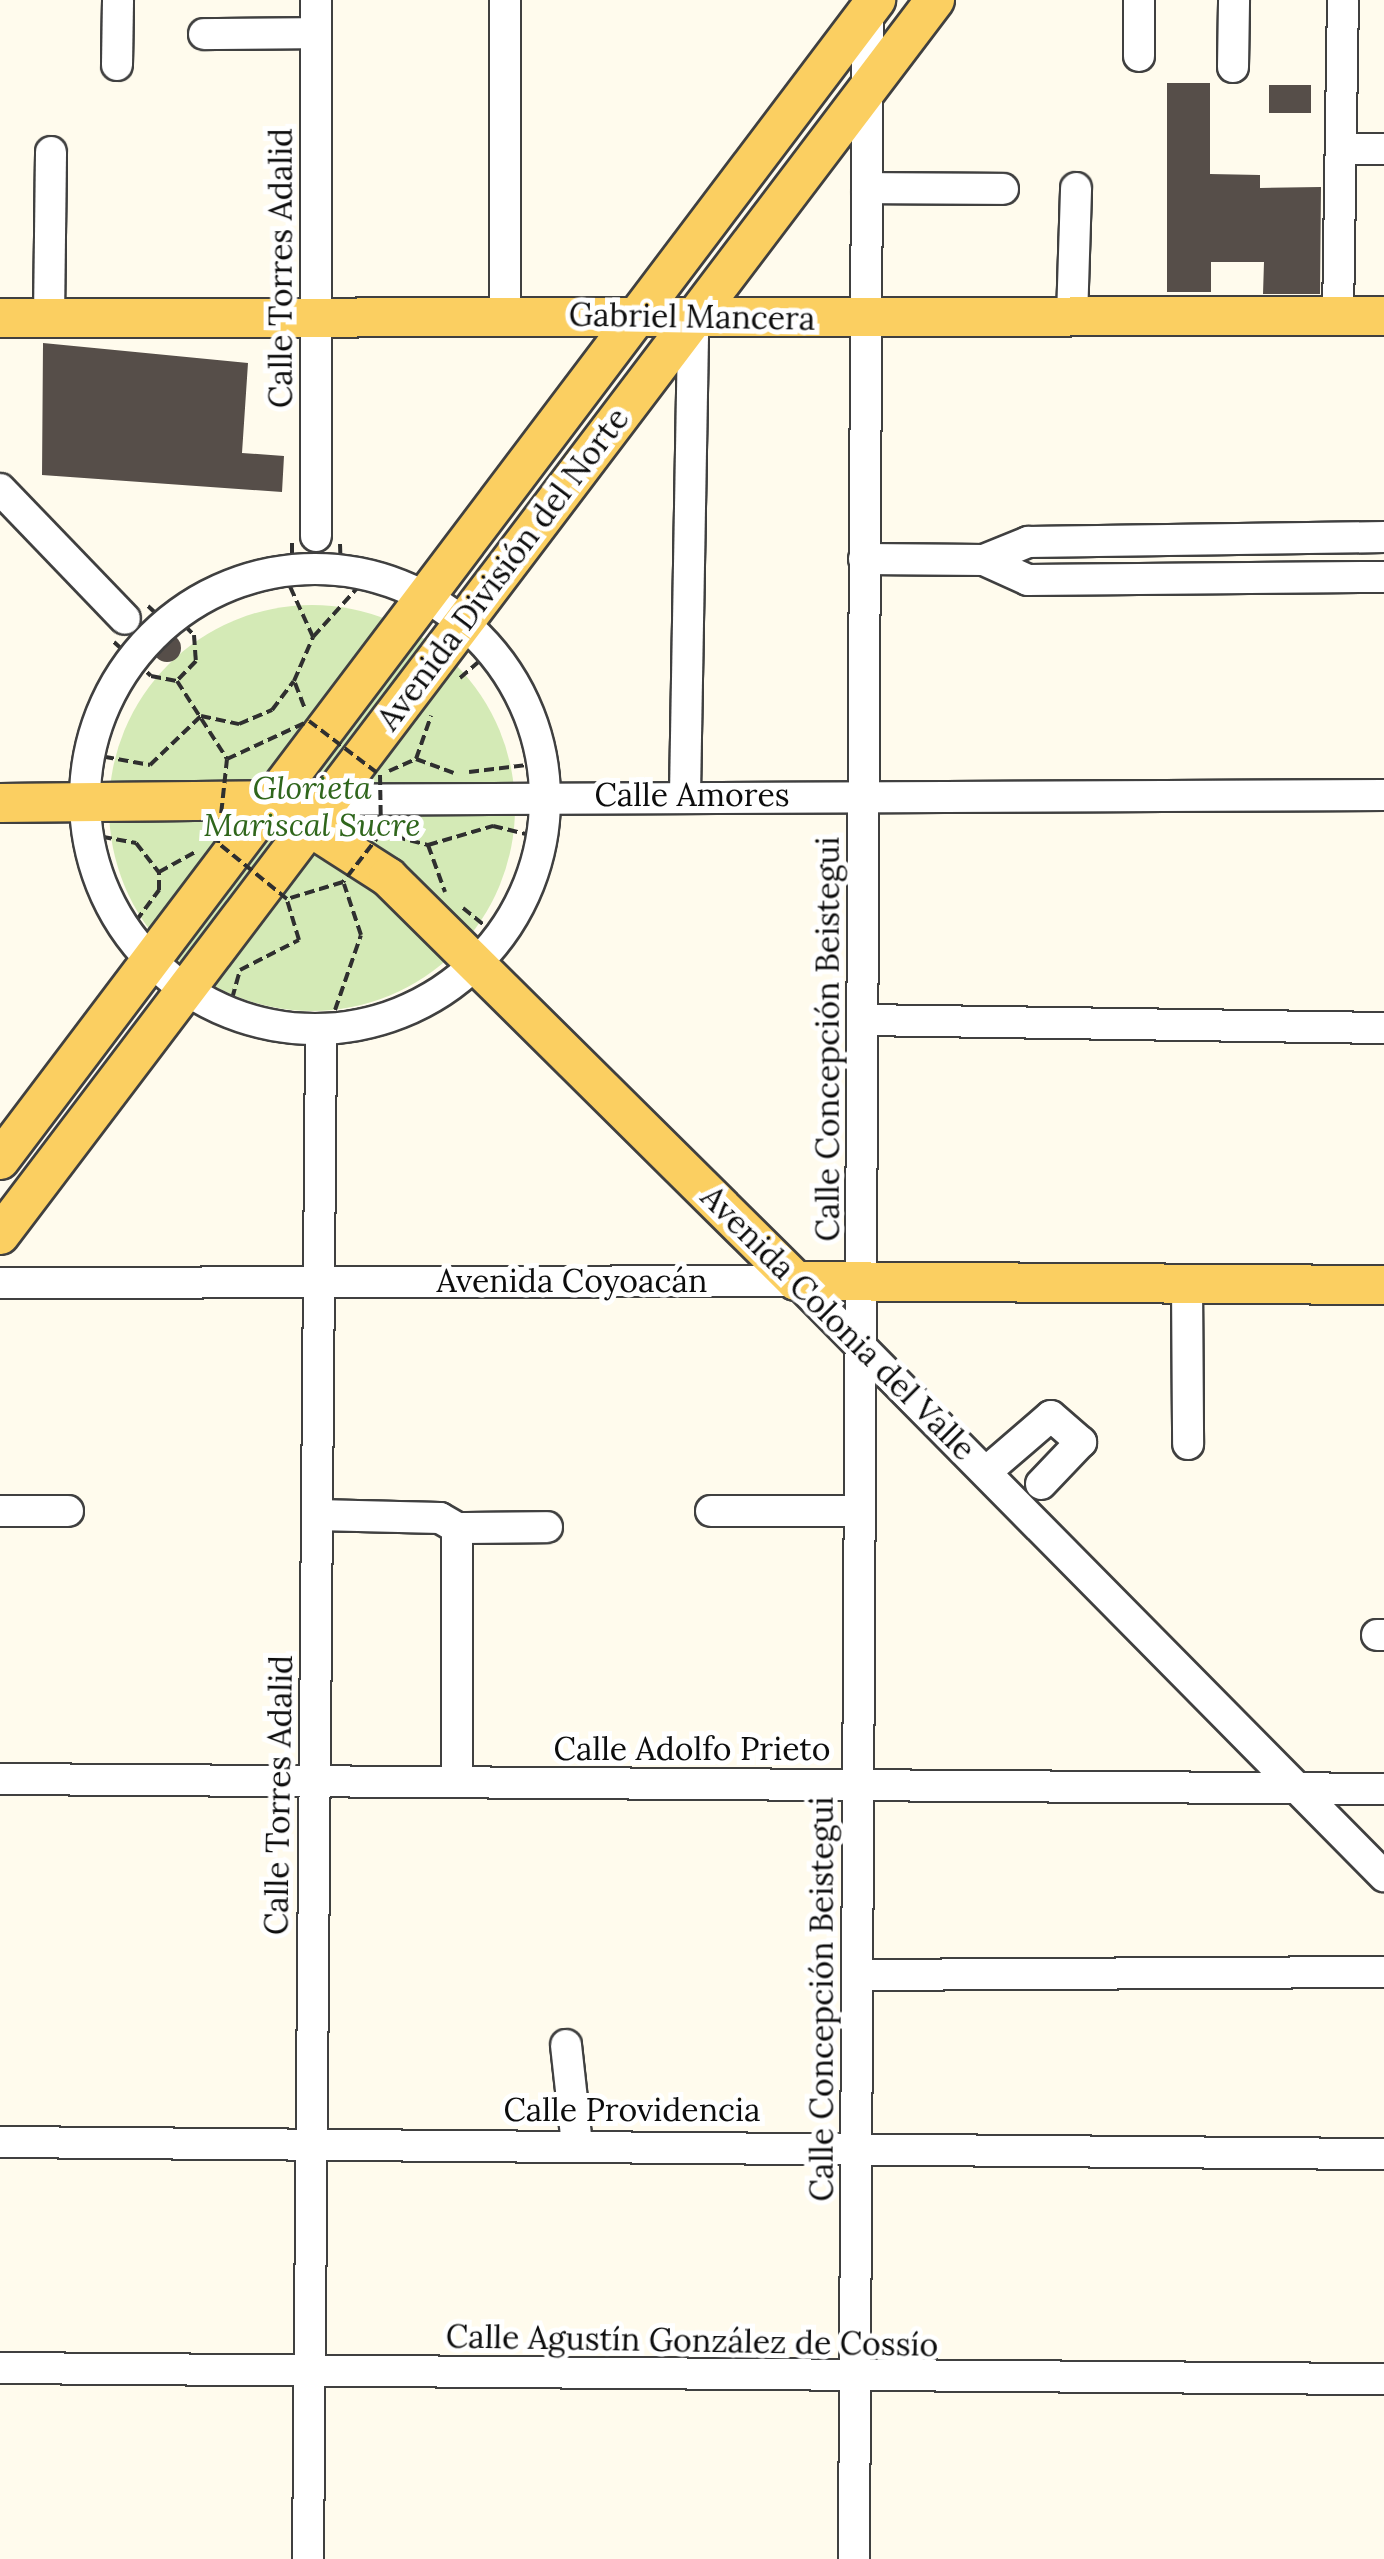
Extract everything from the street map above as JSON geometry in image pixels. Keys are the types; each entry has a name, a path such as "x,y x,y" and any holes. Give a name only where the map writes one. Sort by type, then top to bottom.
{"main road":[{"name":"Avenida División del Norte","path":"0,1236 936,0"},
{"name":"Avenida División del Norte","path":"0,1160 138,946 268,800 870,4"},
{"name":"Gabriel Mancera","path":"0,318 1384,316"},
{"name":"Avenida Colonia del Valle","path":"268,800 318,812 388,877 489,951 796,1281"},
{"path":"0,803 86,819 268,800"},
{"name":"Avenida Coyoacán","path":"796,1281 1384,1285"}],"street":[{"path":"117,66 118,0"},
{"name":"Calle Torres Adalid","path":"316,0 316,536"},
{"path":"505,0 505,316"},
{"path":"1139,0 1139,56"},
{"path":"1233,67 1234,0"},
{"path":"1338,316 1343,0"},
{"name":"Calle Concepción Beistegui","path":"854,2559 870,4"},
{"path":"204,34 316,33"},
{"path":"1341,149 1384,149"},
{"path":"49,318 51,152"},
{"path":"868,188 1003,188"},
{"path":"1072,318 1076,188"},
{"path":"685,794 693,316"},
{"path":"0,489 125,619"},
{"path":"1275,579 1276,537"},
{"path":"864,558 984,560 1028,542 1384,537"},
{"path":"984,560 1028,580 1384,577"},
{"path":"282,569 370,574 422,594 466,623 492,650 525,703 543,763 546,796 542,838 528,890 489,951 388,1019 329,1030 228,1014 184,990 138,946 101,886 86,819 88,754 131,659 174,615 226,585 282,569"},
{"name":"Calle Amores","path":"318,812 546,796 1384,795"},
{"path":"863,1020 1384,1028"},
{"name":"Calle Torres Adalid","path":"308,2559 319,1282 329,1030"},
{"name":"Avenida Coyoacán","path":"0,1283 796,1281"},
{"name":"Avenida Colonia del Valle","path":"796,1281 988,1471 1384,1876"},
{"path":"1187,1284 1188,1444"},
{"path":"988,1471 1051,1416 1082,1438 1041,1484"},
{"path":"0,1512 68,1511"},
{"path":"711,1511 860,1511"},
{"path":"317,1515 440,1518 457,1528 546,1527"},
{"path":"457,1528 457,1782"},
{"name":"Calle Adolfo Prieto","path":"0,1780 1384,1789"},
{"path":"857,1975 1384,1972"},
{"path":"566,2046 577,2145"},
{"name":"Calle Providencia","path":"0,2142 311,2146 856,2144 1384,2154"},
{"name":"Calle Agustín González de Cossío","path":"0,2368 855,2379 1384,2379"}],"path":[{"path":"282,569 314,637"},
{"path":"201,716 240,724 272,710 294,681 314,637 370,574"},
{"path":"174,615 194,636 196,661 177,681"},
{"path":"451,686 492,650"},
{"path":"131,659 151,676 177,681 228,759 218,843 287,899 299,940 240,970 228,1014"},
{"path":"294,681 309,721 380,775"},
{"path":"416,759 437,698"},
{"path":"88,754 150,765 201,716"},
{"path":"228,759 309,721"},
{"path":"380,775 416,759 457,774 543,763"},
{"path":"287,899 343,882 381,833 380,775"},
{"path":"86,819 136,843 159,872 159,890 138,946"},
{"path":"381,833 428,845 493,826 542,838"},
{"path":"428,845 444,891 489,951"},
{"path":"159,872 168,862"},
{"path":"329,1030 334,998 361,935 343,882"}],"green space":[{"name":"Glorieta Mariscal Sucre","path":"312,605 352,609 408,629 441,651 469,679 491,712 506,749 515,808 511,848 491,904 469,937 441,965 408,987 371,1002 312,1011 272,1007 216,987 183,965 155,937 133,904 118,867 109,808 113,768 133,712 155,679 183,651 216,629 253,614"}],"building":[{"path":"1167,83 1210,83 1210,174 1260,175 1260,188 1321,187 1320,294 1263,294 1264,262 1211,262 1211,292 1167,292"},
{"path":"1269,85 1311,85 1311,113 1269,113"},
{"path":"43,343 248,363 242,453 284,456 282,492 42,475"},
{"path":"167,634 177,638 181,648 177,658 167,662 157,658 153,648 157,638"}]}
